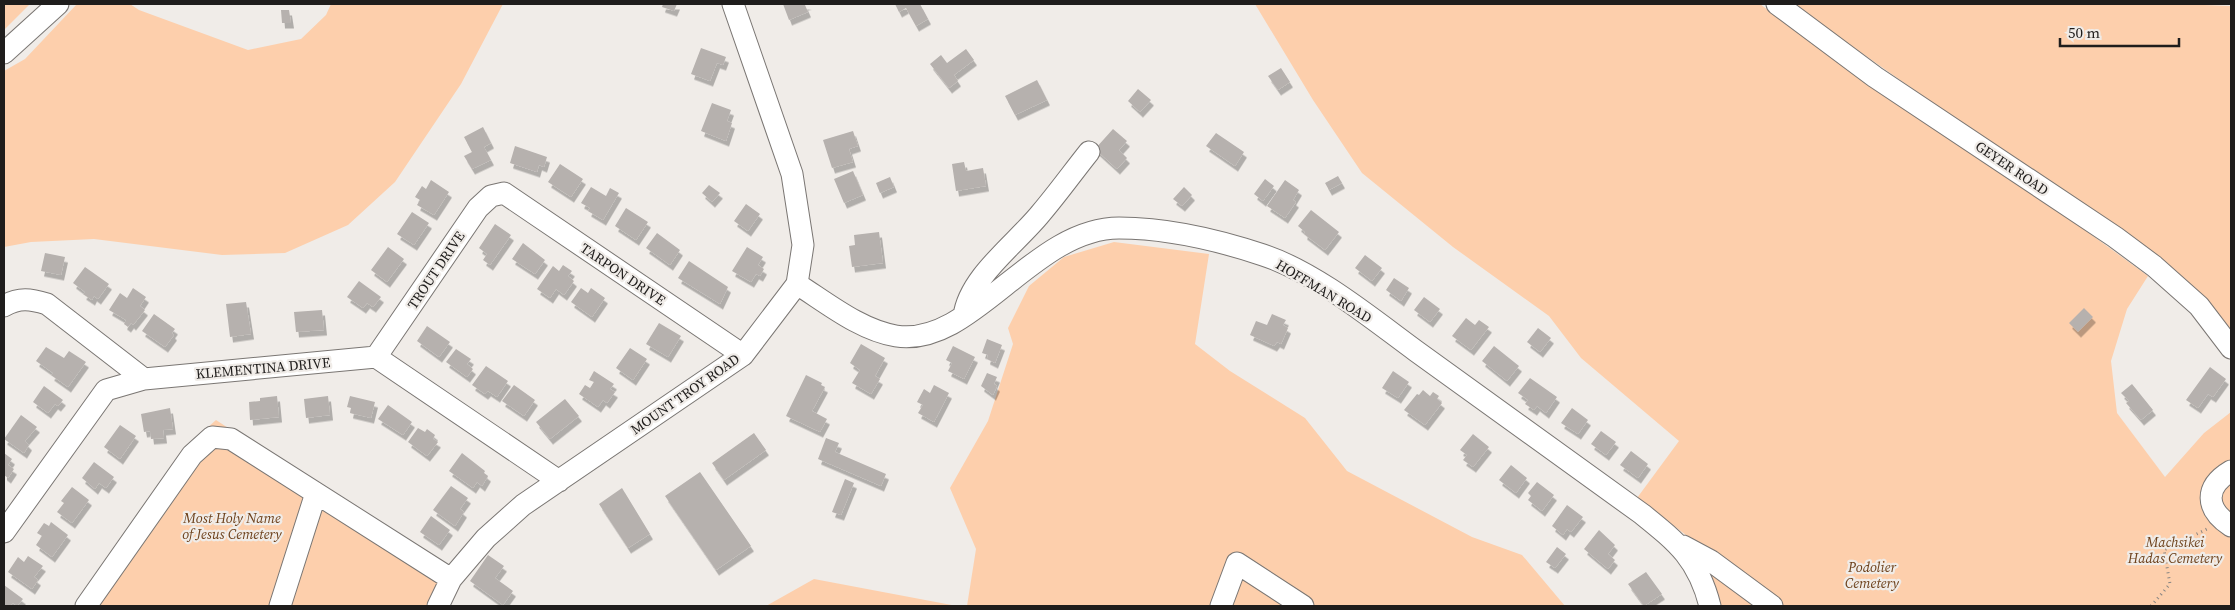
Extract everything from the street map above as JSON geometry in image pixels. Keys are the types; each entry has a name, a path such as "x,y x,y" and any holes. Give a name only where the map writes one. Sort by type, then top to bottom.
{"street":[{"path":"4,53 58,4"},
{"name":"MOUNT TROY ROAD","path":"438,606 451,579 486,538 523,505 743,355 797,284 803,245 792,174 733,4"},
{"name":"GEYER ROAD","path":"1777,4 1875,76 2115,237 2154,266 2199,306 2231,348"},
{"path":"964,316 966,302 975,287 1041,213 1089,152"},
{"name":"TARPON DRIVE","path":"504,193 743,355"},
{"name":"TROUT DRIVE","path":"376,357 478,208 492,196 504,193"},
{"name":"HOFFMAN ROAD","path":"797,284 866,327 897,336 931,333 964,316 1003,288 1043,255 1085,233 1118,228 1186,235 1264,255 1290,267 1345,299 1642,514 1678,543 1712,561 1772,606"},
{"path":"4,306 14,300 31,299 47,304 144,379"},
{"path":"376,357 559,481"},
{"name":"KLEMENTINA DRIVE","path":"4,532 106,390 144,379 376,357"},
{"path":"86,606 192,455 212,437 231,439 451,579"},
{"path":"2227,523 2211,504 2211,492 2218,479 2231,471"},
{"path":"280,606 316,493"},
{"name":"HOFFMAN ROAD","path":"1678,543 1693,563 1704,585 1710,606"},
{"path":"1221,606 1237,563 1303,606"}],"path":[{"path":"2151,606 2170,584 2164,550 2227,523"}],"green space":[{"path":"4,4 30,4 4,30"},
{"path":"77,4 130,4 139,10 248,50 301,39 326,15 331,4 503,4 461,84 395,182 348,225 285,253 222,255 94,239 31,242 4,247 4,71 25,59"},
{"path":"1255,4 1760,4 1809,41 2023,185 2148,276 2127,309 2111,361 2117,413 2165,477 2204,433 2231,412 2231,606 1780,606 1637,498 1679,441 1581,358 1549,316 1453,247 1362,173 1313,100"},
{"path":"1792,4 2178,4 2231,6 2231,335 1930,101"},
{"path":"1114,242 1209,254 1195,344 1230,371 1305,418 1347,471 1472,537 1522,555 1565,606 967,606 976,549 950,488 988,421 1013,344 1008,328 1029,286 1064,257"},
{"name":"Most Holy Name of Jesus Cemetery","path":"216,420 444,570 427,606 78,606 196,438"},
{"path":"1708,566 1762,606 1721,606"},
{"path":"814,579 957,606 766,606"}],"building":[{"path":"663,4 677,4 674,11 662,7"},
{"path":"783,4 809,4 805,5 808,12 789,20"},
{"path":"895,4 920,4 928,19 916,26 906,8 899,12"},
{"path":"281,10 289,10 291,23 282,23"},
{"path":"701,48 726,57 723,65 717,63 710,81 691,74"},
{"path":"966,49 974,60 954,75 958,81 949,88 930,64 941,55 947,63"},
{"path":"1281,68 1290,82 1278,90 1268,76"},
{"path":"1037,80 1047,100 1015,115 1005,96"},
{"path":"1138,89 1151,100 1140,112 1128,101"},
{"path":"712,103 731,110 727,121 732,123 726,141 701,131"},
{"path":"483,127 491,143 484,147 491,160 472,169 464,156 472,152 464,137"},
{"path":"1113,129 1127,141 1119,150 1127,158 1117,169 1095,149"},
{"path":"853,131 858,146 849,149 853,162 832,168 823,140"},
{"path":"1216,133 1244,152 1235,166 1206,146"},
{"path":"515,146 547,157 544,167 539,165 537,172 510,163"},
{"path":"964,162 966,171 983,168 986,186 956,191 952,164"},
{"path":"560,164 583,179 571,197 548,182"},
{"path":"853,171 863,195 844,203 834,179"},
{"path":"1338,176 1342,183 1329,190 1325,183"},
{"path":"890,177 894,187 880,193 876,183"},
{"path":"1265,179 1274,186 1263,201 1254,194"},
{"path":"431,180 449,192 434,215 417,205 420,200 415,197 422,186 426,189"},
{"path":"1285,180 1299,190 1293,200 1296,202 1285,218 1267,206"},
{"path":"709,185 720,193 712,202 702,193"},
{"path":"591,187 606,196 610,188 619,193 603,220 588,211 590,208 581,203"},
{"path":"1184,187 1192,195 1182,206 1173,199"},
{"path":"746,204 760,214 748,231 734,221"},
{"path":"626,208 648,222 636,240 615,226"},
{"path":"1311,210 1339,232 1325,250 1304,234 1305,232 1298,226"},
{"path":"412,212 429,223 414,245 397,234"},
{"path":"495,224 511,235 490,265 483,260 487,254 479,248"},
{"path":"879,232 883,263 852,267 849,246 855,245 854,235"},
{"path":"657,233 680,250 670,265 646,248"},
{"path":"523,243 545,260 535,274 512,259"},
{"path":"388,247 404,259 387,282 371,270"},
{"path":"747,247 763,257 758,265 764,269 760,276 756,274 751,282 732,271"},
{"path":"45,253 65,257 61,275 41,271"},
{"path":"1365,255 1382,268 1372,281 1355,268"},
{"path":"689,261 728,287 720,304 678,278"},
{"path":"563,265 572,271 568,276 574,281 564,295 556,289 550,298 537,289 553,266 559,271"},
{"path":"85,267 109,284 98,299 94,296 92,300 83,294 85,292 73,283"},
{"path":"1394,278 1409,288 1401,301 1386,290"},
{"path":"359,281 381,297 373,307 367,303 363,308 347,297"},
{"path":"133,288 146,297 140,306 145,310 133,325 131,323 128,327 124,324 126,320 109,310 120,293 127,298"},
{"path":"581,288 588,293 591,288 605,298 592,317 571,302"},
{"path":"1424,297 1440,309 1430,322 1414,310"},
{"path":"246,302 251,334 230,337 226,304"},
{"path":"2084,308 2093,317 2078,332 2069,323"},
{"path":"322,310 324,330 296,332 294,312"},
{"path":"154,314 175,329 172,333 174,335 165,347 142,331"},
{"path":"1272,314 1286,320 1283,325 1288,328 1281,344 1277,342 1274,346 1250,335 1256,321 1267,325"},
{"path":"1466,318 1475,325 1479,320 1489,327 1471,350 1452,336"},
{"path":"659,323 681,336 668,357 646,344"},
{"path":"427,326 450,342 439,357 417,341"},
{"path":"1538,328 1551,338 1540,352 1527,342"},
{"path":"987,339 1002,345 995,363 987,359 988,355 982,353"},
{"path":"861,344 885,358 875,376 880,379 871,394 852,383 860,370 850,363"},
{"path":"953,346 975,357 964,379 948,371 952,363 946,360"},
{"path":"1494,346 1519,366 1507,381 1482,361"},
{"path":"46,347 64,358 69,351 86,362 68,387 36,361"},
{"path":"630,348 647,359 633,380 616,368"},
{"path":"456,349 471,359 467,364 473,369 467,377 446,362"},
{"path":"486,366 508,381 497,397 488,391 485,394 472,385"},
{"path":"2210,367 2226,379 2213,397 2208,394 2198,408 2186,400"},
{"path":"594,371 614,384 610,389 615,392 607,403 603,400 598,407 579,394 585,385 590,388 594,382 589,380"},
{"path":"1393,371 1409,382 1398,398 1382,388"},
{"path":"987,373 997,377 994,384 997,386 993,395 981,386"},
{"path":"806,375 822,383 821,385 825,387 812,411 827,419 820,432 786,416"},
{"path":"1530,378 1557,397 1546,413 1537,406 1534,410 1525,404 1528,400 1518,393"},
{"path":"2132,384 2153,410 2141,420 2126,403 2129,401 2121,393"},
{"path":"514,385 535,400 524,416 502,401"},
{"path":"934,385 949,393 934,422 918,413 923,405 917,402 924,389 930,393"},
{"path":"44,386 63,400 58,406 55,404 48,413 33,402"},
{"path":"1423,390 1430,396 1433,392 1439,396 1437,399 1442,403 1425,425 1404,410 1417,394 1419,395"},
{"path":"277,396 279,417 250,420 249,402 260,401 260,398"},
{"path":"328,396 330,415 306,418 304,399"},
{"path":"350,396 375,402 371,418 350,413 351,408 347,407"},
{"path":"565,399 579,416 550,439 536,422"},
{"path":"388,405 412,422 403,435 378,419"},
{"path":"170,408 173,429 163,430 164,438 151,439 150,431 144,432 141,414"},
{"path":"1572,408 1588,420 1578,434 1561,423"},
{"path":"21,415 37,427 25,441 29,445 24,453 4,439"},
{"path":"120,425 136,436 120,459 104,447"},
{"path":"418,428 425,432 427,429 435,435 433,439 438,442 427,456 408,442"},
{"path":"1601,431 1616,442 1606,455 1591,444"},
{"path":"754,433 766,450 724,480 712,463"},
{"path":"1473,434 1489,447 1473,467 1463,460 1467,455 1460,450"},
{"path":"826,438 839,443 835,452 886,474 881,486 818,459"},
{"path":"1631,451 1648,464 1638,478 1620,465"},
{"path":"4,453 12,459 8,465 14,469 8,478 4,475"},
{"path":"462,453 485,471 484,473 488,476 482,486 477,482 473,488 449,471"},
{"path":"94,462 114,477 106,488 99,483 95,489 82,478"},
{"path":"1511,465 1527,478 1516,493 1499,480"},
{"path":"700,472 751,546 716,570 665,496"},
{"path":"845,479 854,483 841,515 832,512"},
{"path":"1537,482 1554,495 1542,511 1528,500 1531,496 1528,493"},
{"path":"451,486 468,498 460,509 464,512 455,526 433,510"},
{"path":"72,487 89,500 72,523 57,512 64,503 61,501"},
{"path":"622,488 650,534 628,548 599,504"},
{"path":"1567,505 1583,517 1571,532 1567,529 1563,535 1552,526"},
{"path":"431,516 450,530 439,545 420,532"},
{"path":"51,522 68,535 52,557 36,545 42,536 37,533 44,523 49,526"},
{"path":"1599,530 1615,545 1608,554 1615,560 1608,569 1584,549"},
{"path":"1557,547 1566,554 1555,568 1546,562"},
{"path":"488,555 504,566 495,578 513,591 503,605 470,581"},
{"path":"28,556 43,566 34,577 38,580 32,589 8,572 18,557 24,562"},
{"path":"1646,572 1662,594 1644,606 1628,584"},
{"path":"4,585 23,599 17,606 13,603 10,606 4,606"}],"park label":[{"name":"Machsikei Hadas Cemetery","path":"2175,550"},
{"name":"Podolier Cemetery","path":"1872,576"}]}
